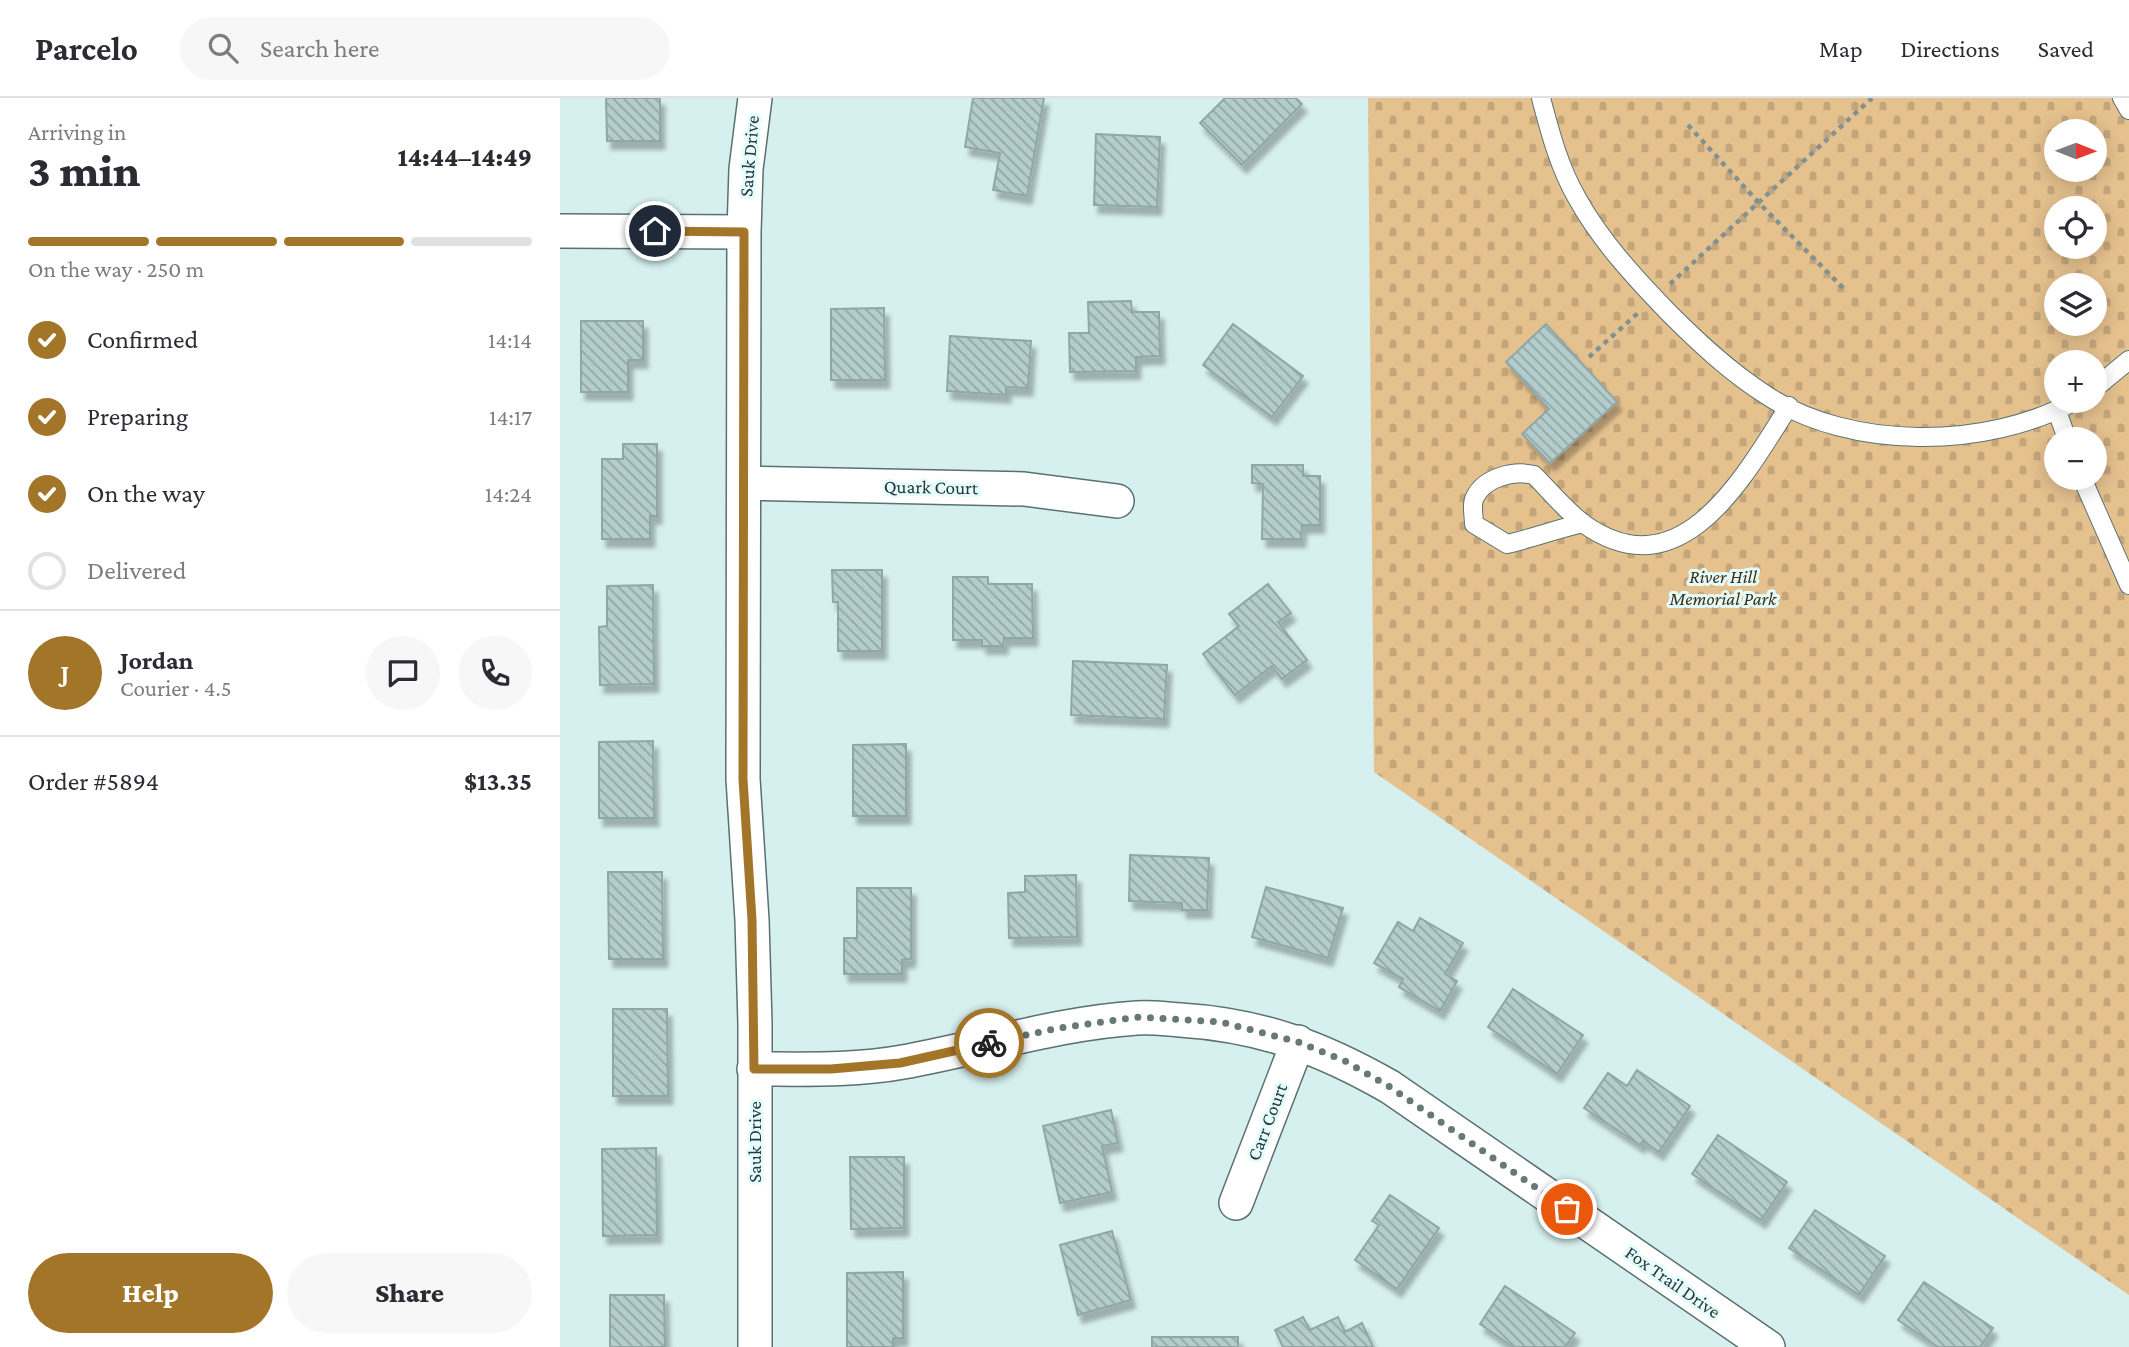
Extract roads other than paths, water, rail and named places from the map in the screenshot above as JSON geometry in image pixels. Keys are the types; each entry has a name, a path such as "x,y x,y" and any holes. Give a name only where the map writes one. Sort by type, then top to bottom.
{"street":[{"name":"Sauk Drive","path":"755,98 746,169 744,232 743,779 752,920 755,1347"},
{"path":"560,231 744,232"},
{"name":"Quark Court","path":"744,483 1024,489 1117,501"},
{"name":"Fox Trail Drive","path":"754,1069 831,1069 900,1063 1059,1028 1139,1017 1221,1022 1298,1042 1345,1061 1390,1087 1768,1347"},
{"name":"Carr Court","path":"1236,1203 1298,1042"}],"lane":[{"path":"1541,98 1561,164 1576,197 1598,230 1654,298 1725,365 1767,397 1851,431 1920,436 2004,429 2050,413"},
{"path":"2122,98 2129,110"},
{"path":"2107,378 2129,360"},
{"path":"1583,523 1507,544 1474,524 1473,499 1482,487 1500,477 1523,472 1534,475 1583,523 1614,540 1633,545 1658,544 1699,526 1760,452 1789,407"},
{"path":"2087,490 2129,585"}],"park label":[{"name":"River Hill Memorial Park","path":"1723,587"}]}
